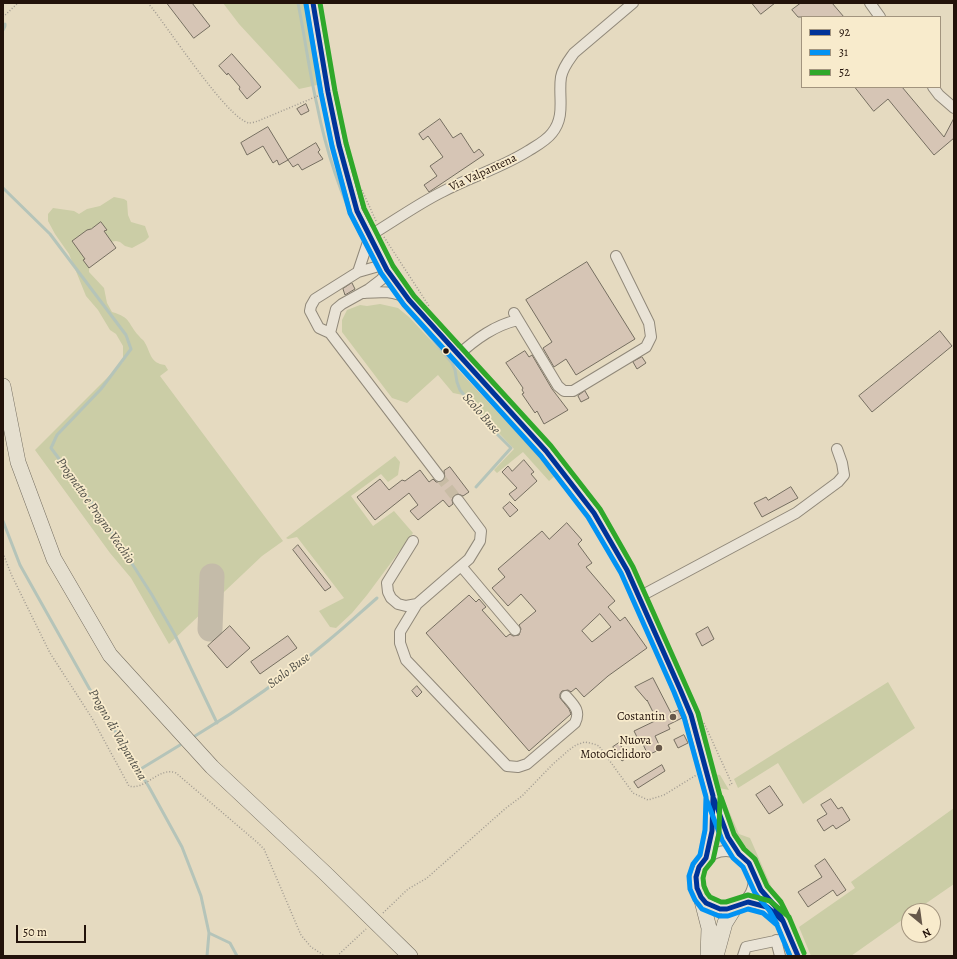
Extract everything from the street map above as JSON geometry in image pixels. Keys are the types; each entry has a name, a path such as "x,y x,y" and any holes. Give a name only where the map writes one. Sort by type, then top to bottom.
{"highway":[{"path":"3,386 18,462 54,558 110,655 212,767 326,874 410,956"},
{"path":"701,897 709,928 708,956"},
{"path":"716,956 725,923 737,907"}],"street":[{"path":"313,3 328,92 339,145 357,211 369,236 387,270 409,300 546,451 594,513 627,570 680,689 690,715 713,796 728,837 739,854 749,863 761,890 775,906 798,956"},
{"name":"Via Valpantena","path":"369,236 442,192 514,159 544,141 558,124 561,109 561,85 564,68 574,53 633,3"},
{"path":"870,3 879,16"},
{"path":"934,88 939,95 954,108"},
{"path":"358,272 369,236"},
{"path":"458,355 471,344 516,317 558,386 564,391 573,391 646,347 651,337 649,323 616,256"},
{"path":"387,270 379,266 358,272 315,299 310,311 320,328 330,333 439,476"},
{"path":"330,333 336,309 342,304 363,293 382,279 387,270"},
{"path":"363,293 383,292 401,294 409,300"},
{"path":"639,597 796,513 838,482 844,475 837,449"},
{"path":"458,500 481,531 480,541 469,559 417,604 412,611 400,632 400,643 406,660 507,766 518,767 527,764 575,723 577,718 577,710 566,696"},
{"path":"413,541 387,583 388,592 391,598 398,604 406,606 417,604"},
{"path":"461,566 515,630"},
{"path":"706,858 712,831 713,796"},
{"path":"739,854 731,851 722,851 713,853 706,858 699,867 696,877 697,888 701,897 706,903 720,909 737,907 748,902 758,904 767,907 783,921"},
{"path":"737,907 746,900 751,893 754,885 754,876"},
{"path":"743,956 746,947 789,938"},
{"path":"776,940 780,956"}],"path":[{"path":"3,17 18,3"},
{"path":"148,3 223,103 241,119 249,123 258,121 321,95"},
{"path":"3,553 11,574 50,653 92,718 129,786 138,786 172,771 258,843 264,849 301,935 311,947 325,956"},
{"path":"383,913 408,890 427,878 506,808 522,796 553,764 576,745 585,742 599,746 633,793 648,800 664,795 701,772 707,773"},
{"path":"337,956 366,929"}],"green space":[{"path":"223,3 305,3 313,33 322,84 299,89 239,24"},
{"path":"114,197 127,201 128,215 131,222 145,226 149,237 132,248 125,246 120,242 110,242 89,267 89,272 104,288 107,303 112,312 123,316 128,321 145,342 154,360 165,365 168,370 160,376 283,541 262,556 169,644 131,578 110,553 35,450 123,362 123,346 116,334 110,330 98,310 86,296 69,254 48,221 48,214 53,208 74,211 79,214 87,209 100,206"},
{"path":"380,304 398,308 409,317 556,475 549,481 523,452 497,473 494,470 514,449 463,395 453,393 438,375 407,403 392,398 342,332 342,320 347,310 360,305 367,306"},
{"path":"395,456 400,462 398,475 388,482 381,474 351,496 373,526 394,511 413,533 352,613 336,628 330,627 319,611 344,598 297,537 286,538"},
{"path":"888,682 915,728 803,804 778,763 738,788 734,779"},
{"path":"714,774 720,775 729,790 719,788 739,834 750,838 778,902 766,889 762,880 761,869 754,856 736,840 729,829 720,806"},
{"path":"954,808 954,884 927,903 901,903 901,921 851,956 811,956 799,927 855,888 851,882"}],"building":[{"path":"167,3 192,3 210,26 194,38"},
{"path":"752,3 775,3 761,14"},
{"path":"801,3 832,3 843,16 798,17 792,10"},
{"path":"232,54 261,87 247,99 239,89 240,87 228,73 227,75 219,66"},
{"path":"856,88 903,88 944,137 954,118 954,138 934,155 888,99 874,111"},
{"path":"306,104 309,111 301,115 297,109"},
{"path":"440,119 453,138 461,133 474,153 479,149 484,155 429,192 424,185 437,176 430,166 443,157 428,136 423,140 419,134"},
{"path":"268,127 288,160 279,165 277,160 273,163 263,146 247,155 241,143"},
{"path":"316,143 320,150 318,152 323,159 302,170 298,164 293,167 288,160"},
{"path":"101,222 107,230 104,231 116,248 89,268 83,260 85,259 72,241"},
{"path":"587,262 635,339 576,375 566,359 554,367 543,348 552,342 526,300"},
{"path":"352,283 355,289 345,295 343,289"},
{"path":"940,331 952,346 872,412 859,396"},
{"path":"525,351 529,357 532,355 552,389 568,410 544,424 537,411 535,413 522,394 524,393 522,390 523,388 506,363"},
{"path":"642,357 646,363 637,369 633,362"},
{"path":"585,391 589,398 581,402 578,396"},
{"path":"524,460 534,472 531,474 537,481 515,501 509,494 517,488 502,472 508,466 512,471"},
{"path":"450,467 469,492 463,496 458,494 454,495 452,500 453,504 449,507 443,500 418,520 410,511 418,505 409,493 375,520 357,497 380,479 389,490 402,480 405,481 420,470 429,482 433,479 436,482 440,482 445,478 444,471"},
{"path":"791,487 798,498 762,517 754,503 766,497 768,500"},
{"path":"510,502 518,510 510,517 503,508"},
{"path":"567,523 582,540 578,544 592,563 586,567 615,601 608,607 620,621 625,617 647,648 608,676 584,697 576,688 571,692 568,690 562,691 560,698 571,714 529,751 426,633 469,595 476,602 479,599 486,607 482,610 506,637 510,634 513,636 519,635 521,629 519,625 536,611 521,594 508,606 492,588 505,577 498,569 542,531 549,539","holes":["600,614 611,627 592,642 582,631"]},
{"path":"298,545 331,587 325,591 293,550"},
{"path":"230,626 250,648 227,668 208,646"},
{"path":"708,627 714,639 702,646 696,634"},
{"path":"288,636 297,648 260,674 251,662"},
{"path":"653,678 671,713 678,710 682,718 668,725 670,729 655,736 661,749 648,755 642,742 640,743 634,731 657,720 647,700 635,687"},
{"path":"417,686 422,692 417,697 412,691"},
{"path":"684,735 688,743 678,748 674,740"},
{"path":"619,743 628,757 622,761 613,747"},
{"path":"662,765 665,771 638,788 634,782"},
{"path":"770,786 783,805 769,814 756,795"},
{"path":"831,799 838,809 842,807 850,820 836,829 833,825 824,831 817,820 827,814 821,805"},
{"path":"825,859 846,890 837,896 833,890 808,907 798,892 822,877 815,866"}],"waterway":[{"name":"Scolo Buse","path":"298,3 312,80 325,139 341,190 362,238"},
{"name":"Prognetto e Progno Vecchio","path":"3,30 5,24"},
{"name":"Prognetto e Progno Vecchio","path":"3,188 50,234 126,335 131,349 101,389 57,435 51,448 101,515 152,595 175,635 217,723"},
{"name":"Scolo Buse","path":"397,298 452,363 460,390 496,433 511,448 476,487"},
{"name":"Progno di Valpantena","path":"3,521 20,565 89,688 149,787 182,847 201,896 209,933 207,956"},
{"name":"Scolo Buse","path":"195,736 247,703 281,678 335,635 377,598"},
{"name":"Scolo Buse","path":"139,770 180,745"},
{"path":"209,933 230,943 237,956"}],"taxiway":[{"path":"210,629 212,576"}],"tunnel":[{"path":"439,476 458,500"}],"transit line":[{"name":"92","path":"313,3 328,92 339,145 357,211 387,270 409,300 546,451 594,513 627,570 680,689 691,715 713,796 712,831 706,858 699,867 696,877 697,888 701,897 706,903 720,909 727,909 748,902 767,907 783,921 798,956"},
{"name":"52","path":"320,3 335,91 346,143 364,208 393,266 414,296 551,446 600,509 633,567 698,713 720,796 719,833 713,860 705,870 703,878 707,893 710,897 721,902 726,902 748,895 770,901 789,917 804,953"},
{"name":"31","path":"306,4 321,93 332,146 350,213 381,273 404,305 541,456 588,517 621,573 674,692 684,717 706,797 705,830 700,855 693,864 689,876 690,889 695,900 702,909 719,916 728,916 748,909 763,913 777,925 790,956"},
{"name":"52","path":"721,797 734,834 744,849 755,859 767,886 781,902 789,918"},
{"name":"92","path":"714,799 728,837 739,854 749,863 761,890 775,906 783,921"},
{"name":"31","path":"707,801 722,840 733,858 743,867 755,893 769,910 777,924"}],"place":[{"name":"Costantin","path":"673,717"},
{"name":"Nuova MotoCiclidoro","path":"659,748"}]}
